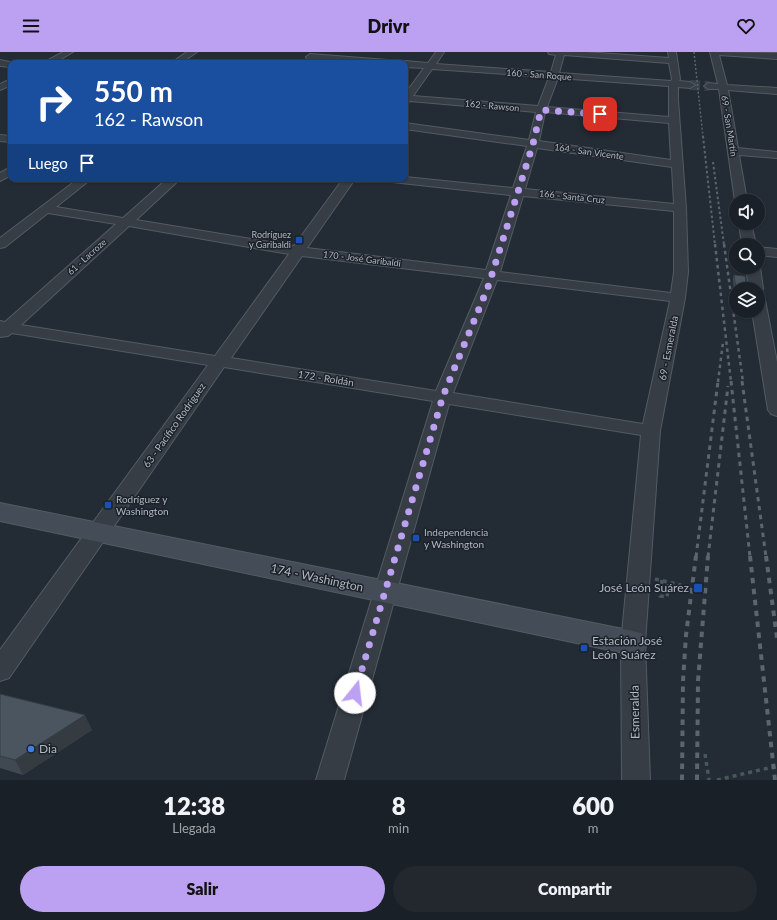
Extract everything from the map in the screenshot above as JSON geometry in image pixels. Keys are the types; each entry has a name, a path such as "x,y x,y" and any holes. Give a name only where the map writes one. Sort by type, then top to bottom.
{"street":[{"path":"53,60 69,52"},
{"path":"180,60 193,52"},
{"path":"408,96 440,52"},
{"path":"330,780 443,396 492,275 533,144 541,110 554,76 558,52 672,56"},
{"path":"714,52 777,56"},
{"name":"69 - San Martín","path":"714,52 723,87 740,194"},
{"path":"313,54 363,60"},
{"name":"69 - Esmeralda","path":"633,643 651,431 678,298 681,272 680,208 673,100 674,84 676,79 672,56"},
{"name":"160 - San Roque","path":"408,64 691,86 680,87 678,89 679,98 673,100"},
{"path":"709,87 714,84 714,73 719,71"},
{"path":"709,87 777,91"},
{"path":"709,87 718,94 721,101 726,106"},
{"name":"162 - Rawson","path":"408,99 675,120"},
{"name":"164 - San Vicente","path":"408,126 677,164"},
{"path":"733,151 777,155"},
{"name":"166 - Santa Cruz","path":"408,181 680,208"},
{"path":"0,244 81,182"},
{"name":"61 - Lacroze","path":"3,329 171,182"},
{"name":"63 - Pacífico Rodríguez","path":"0,670 346,182"},
{"name":"170 - José Garibaldi","path":"47,209 298,251 678,298"},
{"path":"765,252 777,253"},
{"path":"769,322 777,410"},
{"name":"172 - Roldán","path":"3,329 443,396 651,431"},
{"name":"174 - Washington","path":"0,512 633,643"},
{"name":"Esmeralda","path":"633,643 636,780"}],"path":[{"path":"669,582 666,597 660,596 662,580 681,585"},
{"path":"705,754 709,780"},
{"path":"717,780 777,766"}],"building":[{"path":"734,275 745,276 746,282 735,282"},
{"path":"0,694 85,715 15,760 0,756"}],"tunnel":[{"path":"690,85 709,86"}],"railway":[{"path":"694,52 703,137"},
{"path":"703,136 715,245"},
{"path":"713,162 724,245"},
{"path":"715,244 731,382"},
{"path":"724,244 743,382"},
{"path":"718,382 723,342"},
{"path":"696,557 718,381"},
{"path":"731,381 750,557"},
{"path":"742,381 766,557"},
{"path":"708,557 728,386"},
{"path":"682,780 683,681 686,635 696,556"},
{"path":"697,780 698,681 708,556"},
{"path":"750,556 775,780"},
{"path":"766,556 777,638"}],"place":[{"name":"Rodríguez y Garibaldi","path":"299,240"},
{"name":"Rodríguez y Washington","path":"108,505"},
{"name":"Independencia y Washington","path":"416,538"},
{"name":"José León Suárez","path":"698,588"},
{"name":"Estación José León Suárez","path":"584,648"},
{"name":"Dia","path":"31,749"}],"route":[{"path":"355,693 403,536 443,396 488,287 533,144 541,110 600,114"}]}
